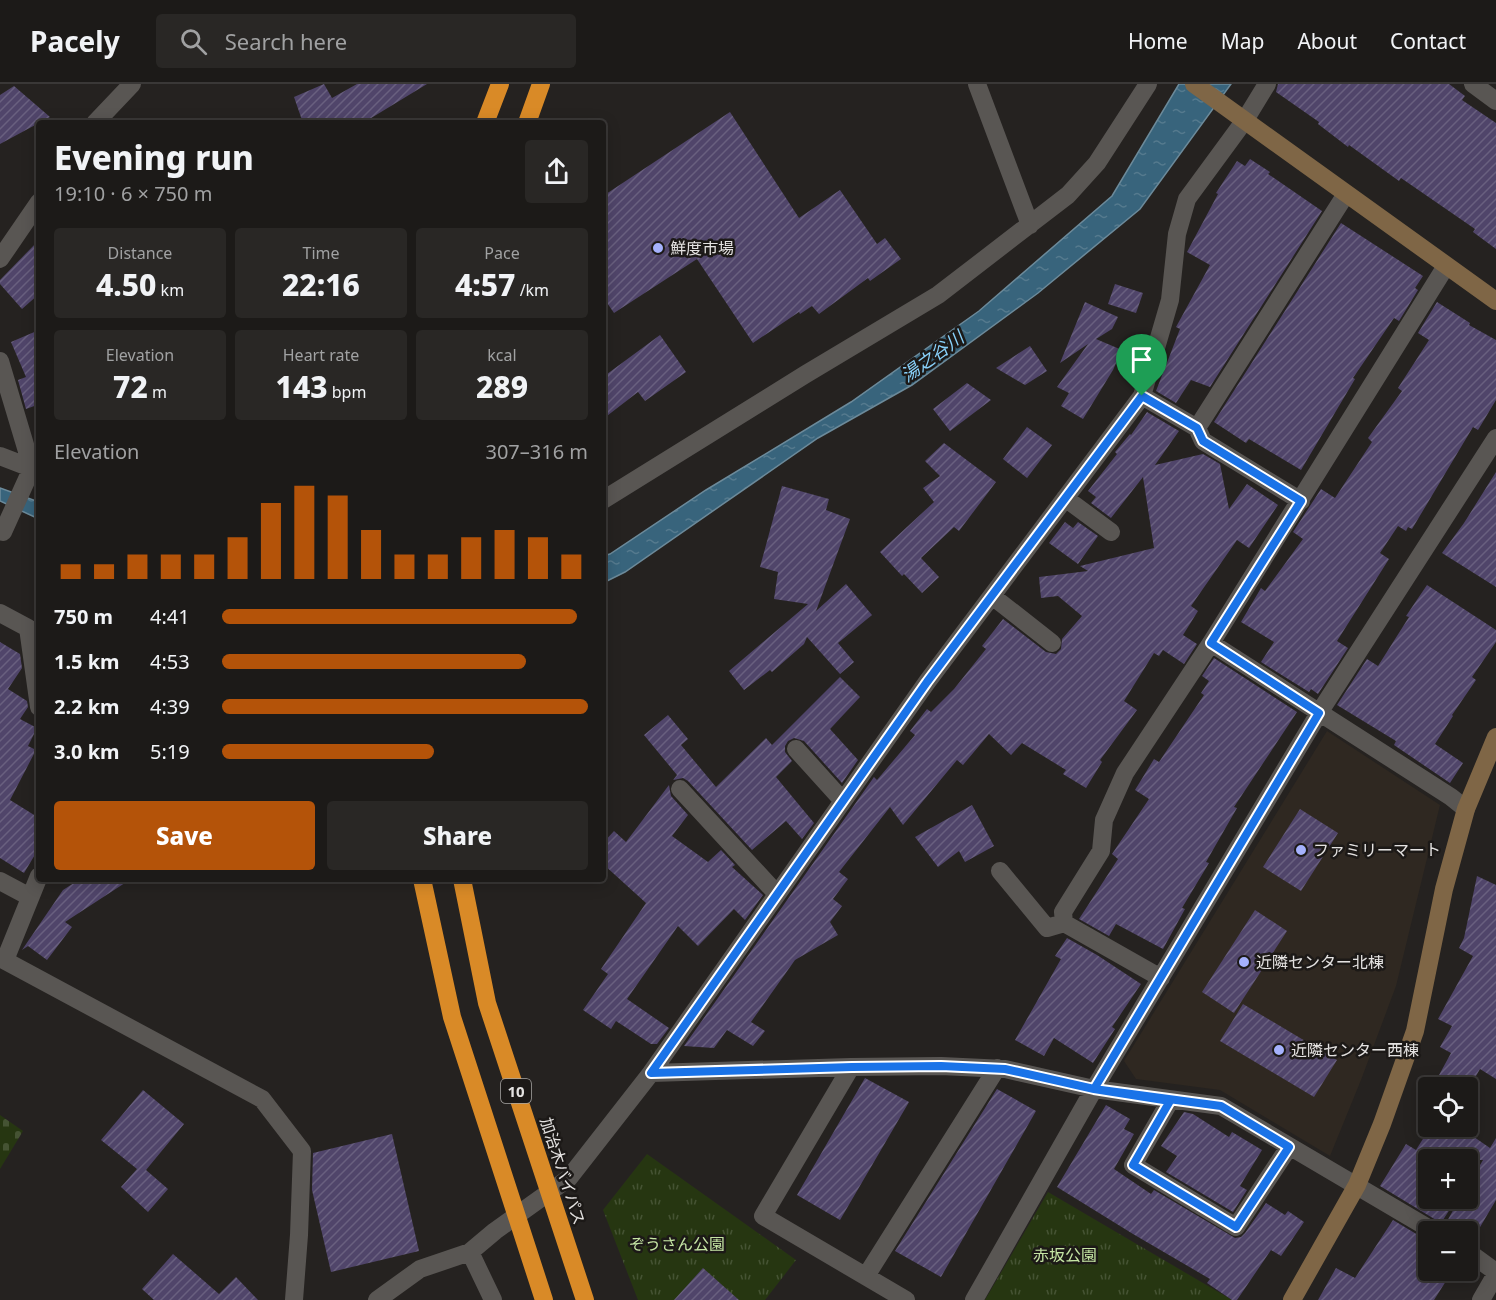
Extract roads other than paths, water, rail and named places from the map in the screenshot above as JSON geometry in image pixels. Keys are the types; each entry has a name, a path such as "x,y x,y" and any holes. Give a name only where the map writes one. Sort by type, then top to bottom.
{"highway":[{"path":"486,120 500,84"},
{"path":"528,120 541,84"},
{"name":"10","path":"424,882 452,1017 544,1300"},
{"name":"加治木バイパス","path":"463,882 487,1003 585,1300"}],"street":[{"path":"977,84 1030,225"},
{"path":"606,498 938,295 1030,225 1068,195 1097,163 1148,84"},
{"path":"1194,84 1496,301"},
{"path":"377,1300 420,1269 470,1252 569,1178 651,1073 927,682 1142,396 1170,300 1177,234 1186,199 1237,116 1267,84"},
{"path":"1473,84 1496,101"},
{"path":"98,120 134,85"},
{"path":"1197,428 1346,194"},
{"path":"0,259 36,206"},
{"path":"1064,923 1063,912 1101,851 1104,820 1125,773 1301,501 1446,266"},
{"path":"0,361 35,470 1,532"},
{"path":"1142,396 1197,428 1203,441 1301,501"},
{"path":"974,1300 1094,1089 1319,713 1496,438"},
{"path":"0,456 35,470"},
{"path":"1065,498 1111,532"},
{"path":"992,596 1052,643"},
{"path":"0,613 28,628 36,685"},
{"path":"1211,643 1451,797 1466,809"},
{"path":"1292,1300 1357,1185 1382,1124 1415,1031 1444,889 1466,809 1496,736"},
{"path":"796,749 843,801"},
{"path":"680,789 777,894"},
{"path":"1000,871 1047,928 1064,923 1161,978"},
{"path":"0,881 30,897"},
{"path":"36,882 2,959 262,1099 302,1151 294,1300"},
{"path":"651,1073 852,1067 997,1068 1094,1089 1170,1101 1221,1106 1418,1222"},
{"path":"852,1067 763,1216 906,1300"},
{"path":"866,1276 997,1068"},
{"path":"1170,1101 1133,1165 1236,1227 1289,1147"},
{"path":"470,1252 493,1300"},
{"path":"1478,1259 1496,1273 1481,1300"}],"water":[{"name":"湯之谷川","path":"1179,84 1231,84 1140,209 1038,293 912,385 818,438 625,572 606,582 606,555 706,490 851,402 979,311 1112,196"},
{"path":"0,488 36,501 36,518 0,501"}],"place":[{"name":"鮮度市場","path":"658,248"},
{"name":"ファミリーマート","path":"1301,850"},
{"name":"近隣センター北棟","path":"1244,962"},
{"name":"近隣センター西棟","path":"1279,1050"}],"park label":[{"name":"ぞうさん公園","path":"677,1244"},
{"name":"赤坂公園","path":"1065,1255"}]}
